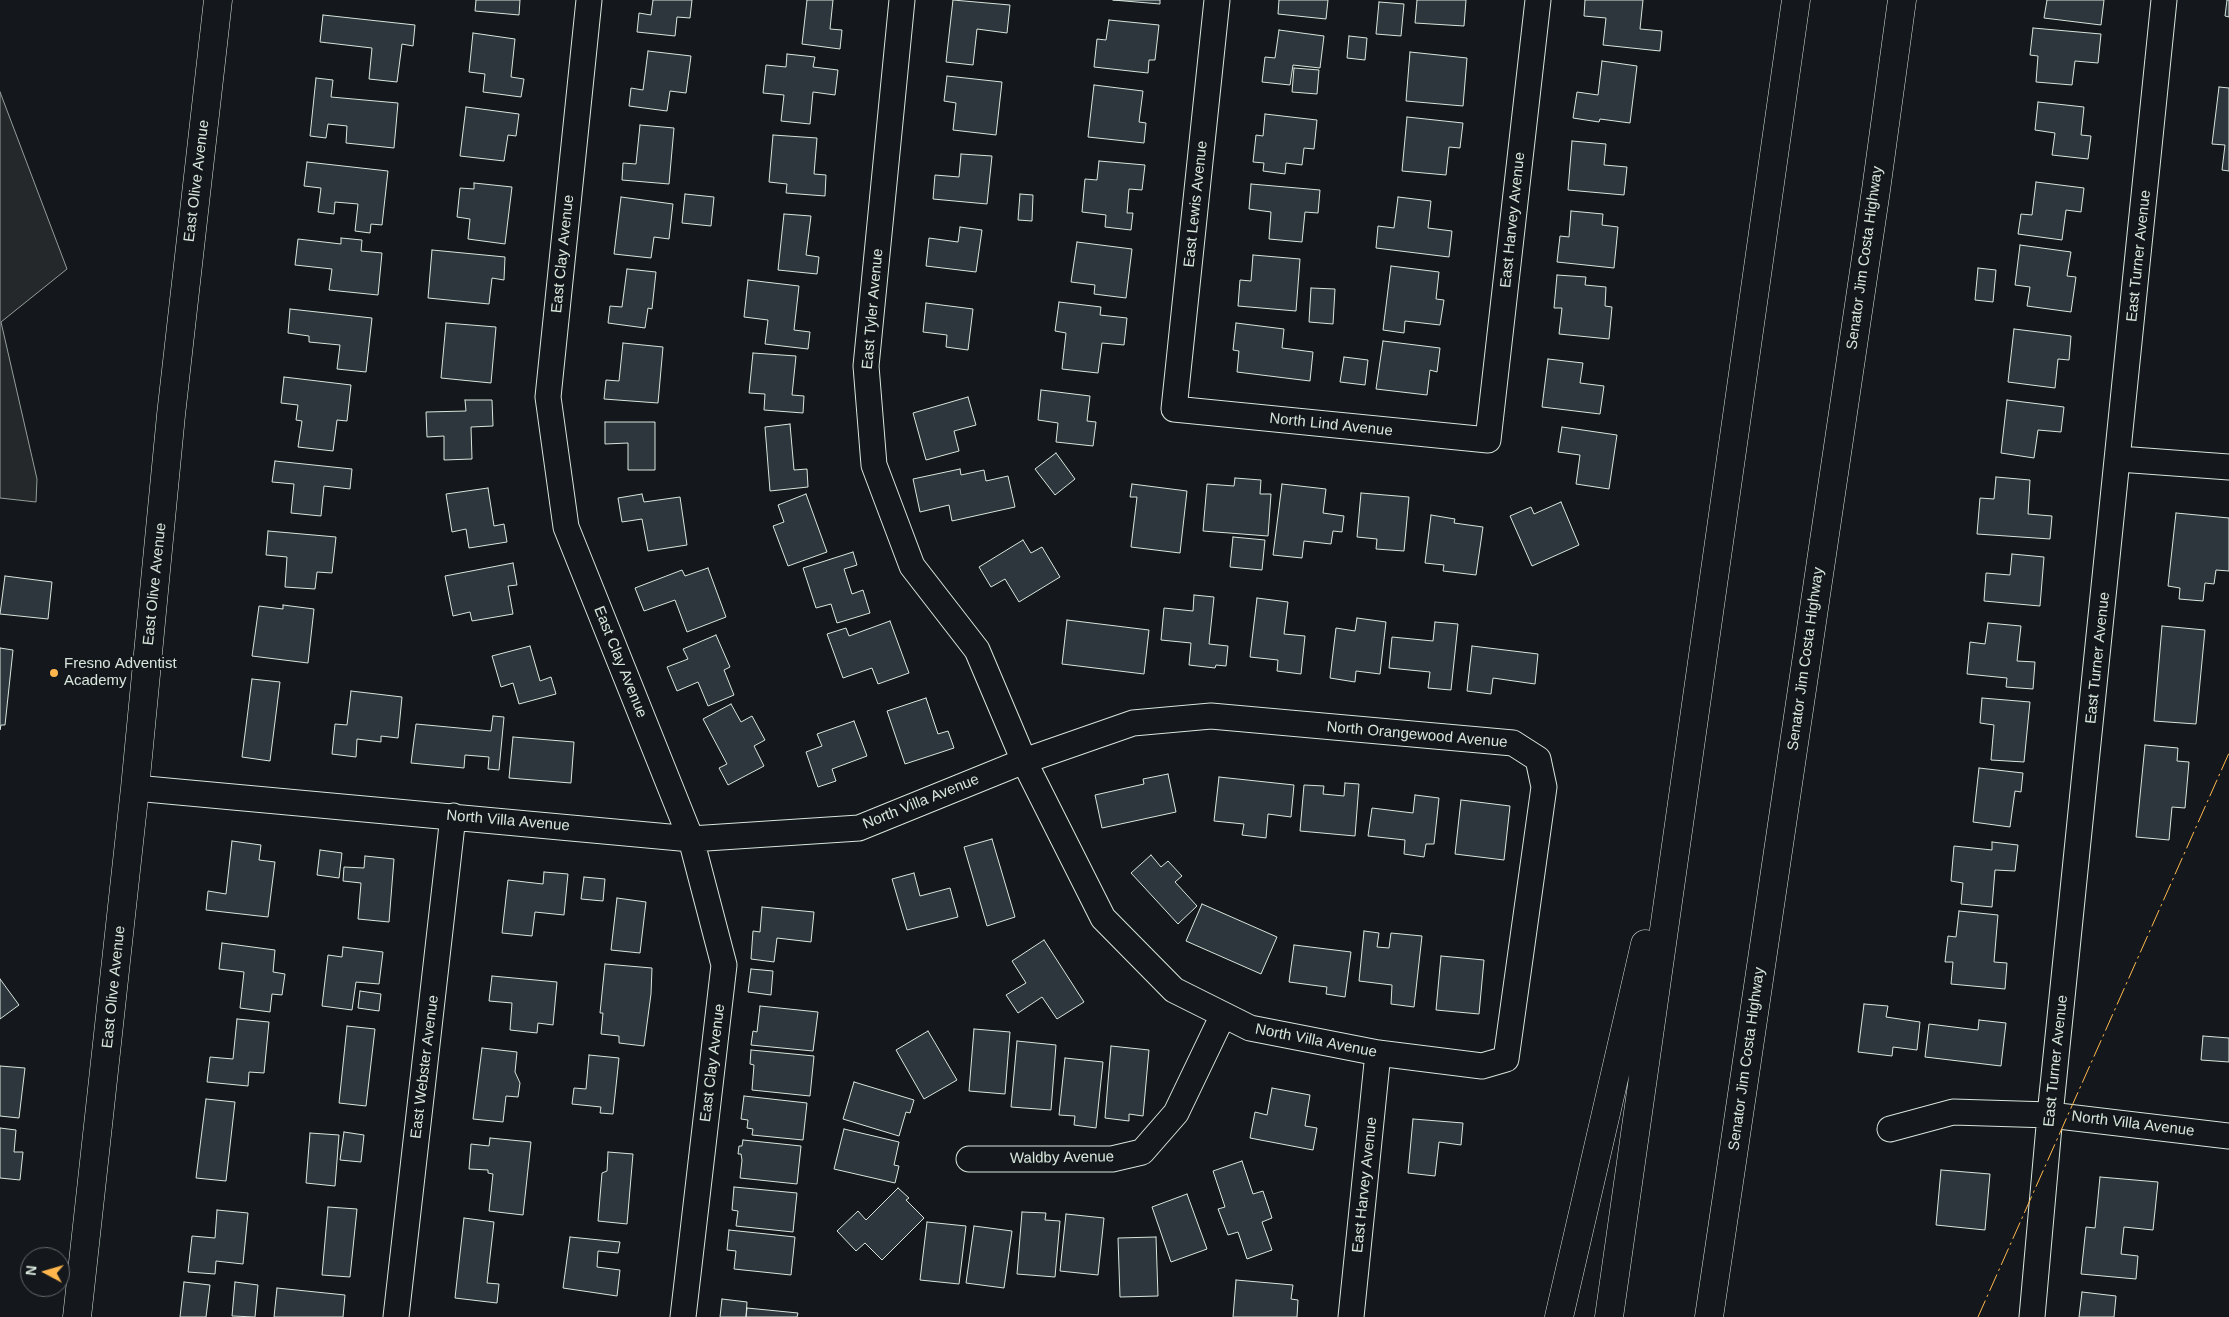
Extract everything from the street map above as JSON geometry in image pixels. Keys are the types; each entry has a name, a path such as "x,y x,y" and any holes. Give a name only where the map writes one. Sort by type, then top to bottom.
{"main road":[{"name":"East Olive Avenue","path":"77,1317 135,788 171,415 218,0"},
{"path":"1609,1317 1796,0"},
{"name":"Senator Jim Costa Highway","path":"1709,1317 1876,190 1902,0"},
{"path":"1559,1317 1687,764"}],"street":[{"name":"East Clay Avenue","path":"589,0 548,397 566,528 692,838 724,965 683,1317"},
{"name":"East Tyler Avenue","path":"902,0 866,366 874,465 912,566 977,650 1024,761"},
{"name":"East Lewis Avenue","path":"1174,409 1217,0"},
{"name":"East Harvey Avenue","path":"1488,440 1538,0"},
{"name":"East Turner Avenue","path":"2032,1317 2050,1114 2119,459 2164,0"},
{"name":"North Lind Avenue","path":"1174,409 1488,440"},
{"path":"2119,459 2229,467"},
{"name":"North Orangewood Avenue","path":"1024,761 1133,723 1211,716 1512,743 1538,759 1544,787 1506,1059"},
{"name":"North Villa Avenue","path":"135,788 692,838 859,828 1024,761 1103,918 1174,990 1250,1028 1378,1053 1482,1066 1506,1059"},
{"name":"East Webster Avenue","path":"396,1317 454,816"},
{"name":"Waldby Avenue","path":"970,1159 1112,1159 1142,1152 1176,1113 1223,1015"},
{"name":"East Harvey Avenue","path":"1351,1317 1378,1053"},
{"name":"North Villa Avenue","path":"1890,1128 1953,1112 2050,1114 2229,1136"}],"shaded area":[{"path":"0,92 67,269 1,322 37,479 36,502 0,498"}],"building":[{"path":"476,0 520,0 519,15 475,11"},
{"path":"653,0 692,0 690,18 677,17 675,36 637,32 639,13 651,15"},
{"path":"807,0 833,0 830,29 842,30 840,49 802,44"},
{"path":"953,0 1010,5 1007,33 977,29 973,65 946,62"},
{"path":"1113,0 1160,0 1160,4"},
{"path":"1279,0 1328,0 1326,19 1278,14"},
{"path":"1417,0 1466,0 1464,26 1415,23"},
{"path":"1585,0 1643,0 1640,29 1662,31 1660,51 1603,45 1606,18 1584,16"},
{"path":"2047,0 2104,0 2101,25 2044,18"},
{"path":"2227,0 2229,0 2229,17 2225,16"},
{"path":"1379,2 1404,4 1401,36 1376,34"},
{"path":"323,15 415,25 413,46 402,44 397,82 369,79 372,48 320,42"},
{"path":"1109,20 1159,25 1155,60 1149,60 1148,73 1094,67 1097,39 1106,40"},
{"path":"2033,28 2101,34 2098,63 2075,61 2072,85 2036,82 2038,56 2030,55"},
{"path":"1279,30 1324,36 1320,68 1293,65 1290,85 1262,82 1265,57 1275,58"},
{"path":"473,33 515,39 511,77 524,79 521,97 483,92 485,74 469,72"},
{"path":"1349,36 1367,38 1365,60 1347,58"},
{"path":"648,51 691,56 686,93 670,91 667,111 629,106 631,88 643,90"},
{"path":"1410,52 1467,58 1463,106 1406,101"},
{"path":"787,54 815,57 813,67 838,70 835,95 813,92 810,124 781,121 784,95 763,93 766,65 786,67"},
{"path":"1602,61 1637,66 1630,123 1600,119 1599,122 1573,118 1577,92 1598,95"},
{"path":"1294,68 1319,70 1317,94 1292,92"},
{"path":"947,76 1002,82 996,135 953,130 956,103 944,101"},
{"path":"316,78 333,80 331,97 398,103 394,148 346,143 347,126 328,124 326,138 310,136"},
{"path":"1094,85 1143,91 1139,122 1146,123 1144,143 1088,137"},
{"path":"2219,87 2229,88 2229,171 2222,170 2225,145 2212,144"},
{"path":"2038,102 2084,107 2081,135 2091,136 2088,159 2052,155 2055,133 2035,130"},
{"path":"466,107 519,114 516,136 508,135 504,161 460,156"},
{"path":"1265,114 1317,120 1314,149 1304,148 1302,165 1286,163 1285,174 1263,171 1264,163 1253,162 1256,135 1263,136"},
{"path":"1407,117 1463,123 1460,148 1449,147 1446,175 1402,171"},
{"path":"640,125 674,128 669,184 622,180 623,163 636,164"},
{"path":"773,135 817,138 814,174 826,175 825,196 786,193 787,184 769,182"},
{"path":"1572,141 1606,144 1604,165 1627,167 1624,195 1568,190"},
{"path":"961,154 992,156 987,204 933,199 935,175 959,177"},
{"path":"1099,161 1145,165 1142,190 1129,189 1127,213 1133,213 1131,230 1105,227 1106,215 1082,212 1085,179 1097,180"},
{"path":"307,162 388,171 382,225 371,224 370,233 355,231 358,204 335,202 334,214 318,212 321,188 304,186"},
{"path":"2036,182 2084,188 2081,212 2066,210 2062,240 2018,234 2021,214 2032,215"},
{"path":"474,183 512,187 505,244 468,239 470,219 457,217 460,188 474,189"},
{"path":"1251,184 1320,190 1318,213 1305,212 1302,242 1269,239 1271,212 1249,209"},
{"path":"685,194 714,197 711,226 682,223"},
{"path":"1020,194 1033,195 1032,221 1018,220"},
{"path":"621,197 673,204 669,239 654,237 651,258 614,254"},
{"path":"1398,197 1431,201 1428,228 1452,231 1449,257 1376,248 1378,226 1394,228"},
{"path":"1571,211 1603,214 1602,225 1618,227 1614,268 1557,262 1560,236 1569,237"},
{"path":"784,214 811,216 806,255 819,257 817,274 778,270"},
{"path":"960,227 982,230 976,272 926,266 929,238 958,242"},
{"path":"341,238 362,240 361,251 382,253 378,295 329,290 332,269 295,265 298,239 341,244"},
{"path":"1077,242 1132,249 1126,298 1094,294 1095,285 1071,282"},
{"path":"2020,245 2071,252 2067,276 2076,277 2071,312 2027,306 2030,287 2015,285"},
{"path":"432,250 505,257 504,280 492,278 489,304 428,298"},
{"path":"1253,255 1300,259 1296,311 1238,306 1240,280 1251,281"},
{"path":"1391,266 1439,272 1436,299 1444,300 1440,325 1405,321 1404,333 1383,330"},
{"path":"1978,268 1996,270 1993,302 1975,300"},
{"path":"627,269 656,272 652,309 648,308 645,328 608,323 610,306 622,307"},
{"path":"1557,275 1586,277 1585,285 1606,287 1605,306 1612,307 1609,339 1559,334 1562,308 1554,308"},
{"path":"748,280 799,286 794,330 810,332 808,349 765,344 768,320 744,317"},
{"path":"1311,288 1335,289 1333,324 1309,322"},
{"path":"1059,302 1101,307 1100,315 1127,318 1124,345 1102,343 1098,373 1062,369 1066,333 1055,331"},
{"path":"926,303 973,309 968,350 946,347 947,335 923,332"},
{"path":"290,309 372,318 366,372 337,369 340,345 309,342 309,336 288,333"},
{"path":"446,323 496,327 491,383 441,378"},
{"path":"1236,323 1284,329 1282,348 1313,352 1310,381 1237,372 1239,351 1233,350"},
{"path":"2014,329 2071,336 2069,360 2058,359 2055,388 2008,382"},
{"path":"1383,341 1440,348 1437,372 1430,370 1427,395 1376,389"},
{"path":"623,343 663,347 658,403 604,399 606,380 619,381"},
{"path":"753,353 796,356 792,395 804,396 803,413 764,410 765,394 749,393"},
{"path":"1344,357 1368,360 1365,385 1340,382"},
{"path":"1548,359 1583,363 1580,383 1604,386 1600,414 1542,407"},
{"path":"284,377 351,385 347,421 337,420 333,451 298,447 302,421 296,420 298,405 281,403"},
{"path":"1041,390 1090,396 1087,421 1096,422 1093,446 1056,442 1058,423 1038,420"},
{"path":"968,397 976,425 954,431 959,451 926,460 913,413"},
{"path":"465,400 492,400 493,426 471,427 472,459 444,460 444,436 427,437 426,412 466,411"},
{"path":"2007,400 2064,407 2061,432 2038,430 2034,458 2001,453"},
{"path":"605,422 655,422 655,470 628,470 628,443 605,444"},
{"path":"790,424 794,470 807,469 808,487 770,491 765,427"},
{"path":"1562,427 1617,435 1609,489 1576,484 1580,455 1558,452"},
{"path":"1056,453 1075,479 1055,495 1035,469"},
{"path":"275,461 352,469 350,489 324,486 321,516 291,513 294,484 272,482"},
{"path":"960,469 961,475 984,470 986,481 1008,476 1015,507 952,521 949,505 920,512 913,479"},
{"path":"1996,477 2030,480 2028,514 2052,516 2050,539 1977,534 1980,498 1994,499"},
{"path":"1235,478 1261,480 1260,494 1271,494 1268,536 1203,531 1207,484 1234,486"},
{"path":"1132,484 1187,491 1180,553 1131,547 1137,497 1130,497"},
{"path":"1282,484 1326,489 1323,513 1344,516 1342,532 1333,531 1331,544 1304,541 1302,558 1273,555"},
{"path":"488,488 494,526 504,524 507,542 469,548 466,529 452,532 446,494"},
{"path":"1361,493 1409,497 1404,551 1376,549 1377,539 1357,537"},
{"path":"642,494 644,502 680,497 687,545 648,551 642,519 622,522 618,498"},
{"path":"806,494 827,552 788,566 773,526 784,522 778,505"},
{"path":"1561,502 1579,545 1532,566 1510,516 1531,507 1534,514"},
{"path":"2176,513 2229,518 2229,571 2216,570 2214,584 2205,583 2203,601 2179,599 2180,588 2168,586"},
{"path":"1431,515 1455,519 1454,523 1483,527 1476,575 1443,571 1444,565 1425,563"},
{"path":"268,531 336,537 332,573 317,572 315,589 285,587 287,557 266,555"},
{"path":"1233,537 1265,540 1262,570 1230,567"},
{"path":"1023,540 1031,553 1042,547 1060,577 1019,602 1005,579 991,587 979,567"},
{"path":"853,552 857,565 844,569 852,594 863,590 870,613 837,623 831,604 816,608 803,568"},
{"path":"2012,554 2044,557 2040,606 1984,601 1986,573 2010,575"},
{"path":"513,563 517,585 508,586 513,614 472,621 470,612 453,616 445,576"},
{"path":"708,568 726,617 687,632 675,600 644,611 635,588 682,570 685,576"},
{"path":"5,576 52,582 48,619 0,614"},
{"path":"1194,595 1214,597 1209,644 1228,646 1226,666 1216,665 1215,668 1189,665 1191,643 1161,640 1164,608 1193,611"},
{"path":"1257,598 1288,602 1284,634 1305,636 1301,674 1277,671 1278,660 1250,657"},
{"path":"283,605 314,609 308,663 252,656 259,606 283,609"},
{"path":"1357,618 1386,622 1380,674 1356,671 1355,682 1330,678 1336,628 1355,631"},
{"path":"1067,620 1149,630 1144,674 1062,664"},
{"path":"890,621 909,673 878,684 872,668 843,678 827,634 846,628 849,636"},
{"path":"1435,622 1458,624 1451,690 1428,688 1430,672 1389,668 1392,637 1433,641"},
{"path":"1988,623 2021,626 2017,661 2035,662 2033,689 2006,687 2007,678 1967,674 1970,642 1985,644"},
{"path":"2162,626 2205,630 2196,724 2154,721"},
{"path":"716,635 730,667 724,670 734,695 708,706 698,682 677,691 667,667 688,659 683,649"},
{"path":"530,646 540,681 551,677 556,694 519,704 513,683 501,687 492,656"},
{"path":"1472,646 1538,654 1535,684 1493,678 1491,694 1467,691"},
{"path":"0,648 13,650 5,725 1,725 0,730"},
{"path":"252,679 280,682 270,761 242,757"},
{"path":"351,691 402,697 398,738 381,736 381,742 357,739 356,757 332,754 335,724 347,725"},
{"path":"926,698 938,734 948,731 954,748 905,764 887,711"},
{"path":"1982,698 2030,702 2024,762 1991,760 1994,725 1980,723"},
{"path":"731,704 741,722 752,716 765,740 754,746 764,766 728,785 719,768 727,764 703,719"},
{"path":"493,716 504,717 499,770 488,769 489,757 465,755 464,768 411,763 416,724 491,731"},
{"path":"854,721 867,756 832,769 836,781 818,787 806,752 822,746 817,734"},
{"path":"513,737 574,742 571,783 509,778"},
{"path":"2145,745 2178,748 2177,761 2189,762 2185,808 2172,807 2169,840 2136,837"},
{"path":"1979,768 2023,773 2021,792 2015,791 2010,827 1973,822"},
{"path":"1168,774 1176,812 1102,828 1095,795 1144,784 1143,779"},
{"path":"1219,777 1294,785 1291,817 1268,814 1266,838 1242,835 1244,824 1214,821"},
{"path":"1345,783 1359,784 1355,836 1300,831 1304,785 1324,786 1323,794 1344,796"},
{"path":"1415,795 1439,798 1434,844 1426,844 1424,857 1404,854 1405,840 1368,836 1372,808 1413,813"},
{"path":"1461,800 1510,806 1504,860 1455,854"},
{"path":"992,839 1015,917 987,926 964,847"},
{"path":"232,841 261,845 259,860 275,862 268,917 206,910 208,891 226,894"},
{"path":"1992,842 2018,845 2015,871 1995,870 1992,907 1961,904 1963,883 1951,881 1954,846 1992,850"},
{"path":"320,850 342,853 339,878 317,875"},
{"path":"1151,855 1161,867 1168,861 1182,876 1175,882 1197,906 1178,924 1131,873"},
{"path":"365,856 394,859 389,922 358,919 361,883 343,881 344,867 364,868"},
{"path":"544,872 568,874 564,915 535,912 532,936 502,933 508,880 543,884"},
{"path":"914,873 920,896 950,888 958,917 907,930 892,879"},
{"path":"584,877 605,879 603,901 581,899"},
{"path":"617,898 646,902 640,953 611,950"},
{"path":"1202,904 1277,937 1261,974 1186,941"},
{"path":"762,907 814,912 811,942 777,938 774,962 751,959 753,931 760,932"},
{"path":"1959,911 1998,915 1994,962 2007,963 2005,989 1951,984 1953,962 1945,962 1948,936 1956,937"},
{"path":"1364,931 1379,933 1377,947 1389,948 1391,933 1422,936 1414,1007 1391,1004 1392,985 1359,981"},
{"path":"1044,940 1084,1002 1057,1019 1042,997 1018,1013 1006,995 1026,983 1012,961"},
{"path":"222,943 275,950 273,972 285,974 282,995 272,994 270,1012 240,1008 244,972 219,969"},
{"path":"1294,945 1351,952 1345,997 1326,994 1327,987 1289,982"},
{"path":"343,947 383,952 379,984 356,982 352,1010 322,1006 328,955 342,957"},
{"path":"1441,956 1484,960 1479,1014 1436,1010"},
{"path":"605,964 652,968 651,994 644,1046 619,1043 619,1036 601,1034 603,1013 600,1013"},
{"path":"751,969 773,971 771,995 748,992"},
{"path":"492,976 557,982 553,1025 538,1023 537,1033 510,1030 512,1003 489,1001"},
{"path":"0,979 19,1005 0,1019"},
{"path":"360,991 381,994 379,1011 358,1008"},
{"path":"1864,1004 1888,1006 1886,1017 1920,1022 1917,1050 1893,1047 1892,1056 1858,1052"},
{"path":"760,1006 818,1012 813,1051 751,1045 753,1031 757,1032"},
{"path":"237,1019 269,1022 264,1073 249,1072 248,1086 207,1082 210,1057 233,1059"},
{"path":"1979,1020 2006,1023 2001,1066 1925,1057 1929,1024 1978,1030"},
{"path":"347,1026 375,1029 366,1106 339,1103"},
{"path":"974,1029 1010,1032 1005,1094 969,1091"},
{"path":"928,1031 957,1080 924,1099 896,1050"},
{"path":"2203,1036 2229,1038 2229,1062 2201,1060"},
{"path":"1017,1041 1056,1045 1051,1110 1011,1107"},
{"path":"1111,1046 1149,1050 1143,1116 1129,1114 1129,1121 1105,1118"},
{"path":"482,1048 517,1052 515,1072 520,1083 518,1097 506,1096 503,1122 473,1119"},
{"path":"751,1050 814,1056 810,1096 752,1090 754,1065 750,1064"},
{"path":"589,1055 619,1058 613,1114 600,1113 601,1107 572,1104 574,1088 586,1089"},
{"path":"1065,1058 1103,1062 1096,1128 1074,1125 1075,1116 1059,1115"},
{"path":"0,1066 25,1068 19,1118 0,1116"},
{"path":"854,1082 914,1100 910,1113 906,1112 899,1136 843,1119"},
{"path":"1272,1088 1310,1095 1305,1126 1317,1128 1313,1150 1250,1138 1255,1112 1267,1115"},
{"path":"744,1096 807,1103 803,1140 752,1135 753,1129 747,1128 748,1120 741,1119"},
{"path":"206,1099 235,1102 226,1181 196,1178"},
{"path":"1413,1119 1463,1123 1461,1145 1439,1142 1435,1176 1408,1173"},
{"path":"0,1128 16,1130 14,1152 23,1152 20,1180 0,1178"},
{"path":"844,1129 899,1142 894,1165 899,1166 895,1183 834,1169"},
{"path":"344,1132 364,1135 361,1162 340,1160"},
{"path":"310,1133 339,1135 335,1186 306,1183"},
{"path":"490,1138 531,1142 523,1215 489,1211 493,1174 488,1173 488,1170 469,1169 471,1144 489,1146"},
{"path":"743,1140 801,1146 797,1184 740,1178 742,1160 741,1154 738,1154 739,1146 742,1146"},
{"path":"608,1152 633,1154 627,1224 598,1221 602,1173 607,1171"},
{"path":"1242,1161 1253,1194 1263,1191 1272,1218 1262,1222 1272,1250 1247,1259 1238,1232 1228,1235 1218,1209 1225,1207 1213,1171"},
{"path":"1941,1170 1990,1174 1985,1230 1936,1225"},
{"path":"2100,1177 2158,1182 2153,1230 2124,1227 2121,1254 2138,1256 2136,1279 2081,1274 2086,1227 2095,1228"},
{"path":"734,1187 797,1193 793,1232 736,1226 738,1211 732,1210"},
{"path":"898,1188 909,1198 906,1200 924,1218 882,1260 865,1243 856,1251 837,1231 858,1211 866,1220"},
{"path":"1187,1194 1207,1249 1171,1262 1152,1207"},
{"path":"328,1207 357,1209 350,1277 322,1275"},
{"path":"217,1210 248,1213 243,1264 216,1261 215,1274 188,1272 192,1236 215,1238"},
{"path":"1022,1212 1046,1213 1045,1220 1060,1221 1055,1277 1017,1274"},
{"path":"1066,1214 1104,1218 1098,1275 1060,1271"},
{"path":"464,1218 494,1222 487,1283 499,1284 497,1303 455,1298"},
{"path":"927,1222 966,1226 959,1284 920,1280"},
{"path":"974,1226 1012,1231 1004,1288 966,1283"},
{"path":"729,1230 795,1237 791,1275 734,1269 736,1251 727,1250"},
{"path":"570,1237 620,1242 618,1253 598,1251 597,1267 620,1270 617,1296 563,1288"},
{"path":"1156,1237 1158,1296 1120,1297 1118,1238"},
{"path":"1236,1280 1293,1285 1291,1299 1298,1300 1297,1317 1233,1317"},
{"path":"184,1282 210,1285 206,1317 180,1317"},
{"path":"235,1282 258,1285 255,1317 232,1316"},
{"path":"277,1288 345,1295 343,1317 274,1317"},
{"path":"2082,1292 2116,1296 2114,1317 2079,1317"},
{"path":"722,1299 747,1302 746,1317 720,1317"},
{"path":"747,1308 798,1313 797,1317 746,1317"}],"power":[{"path":"1978,1317 2229,753"}],"place":[{"name":"Fresno Adventist Academy","path":"54,673"}]}
